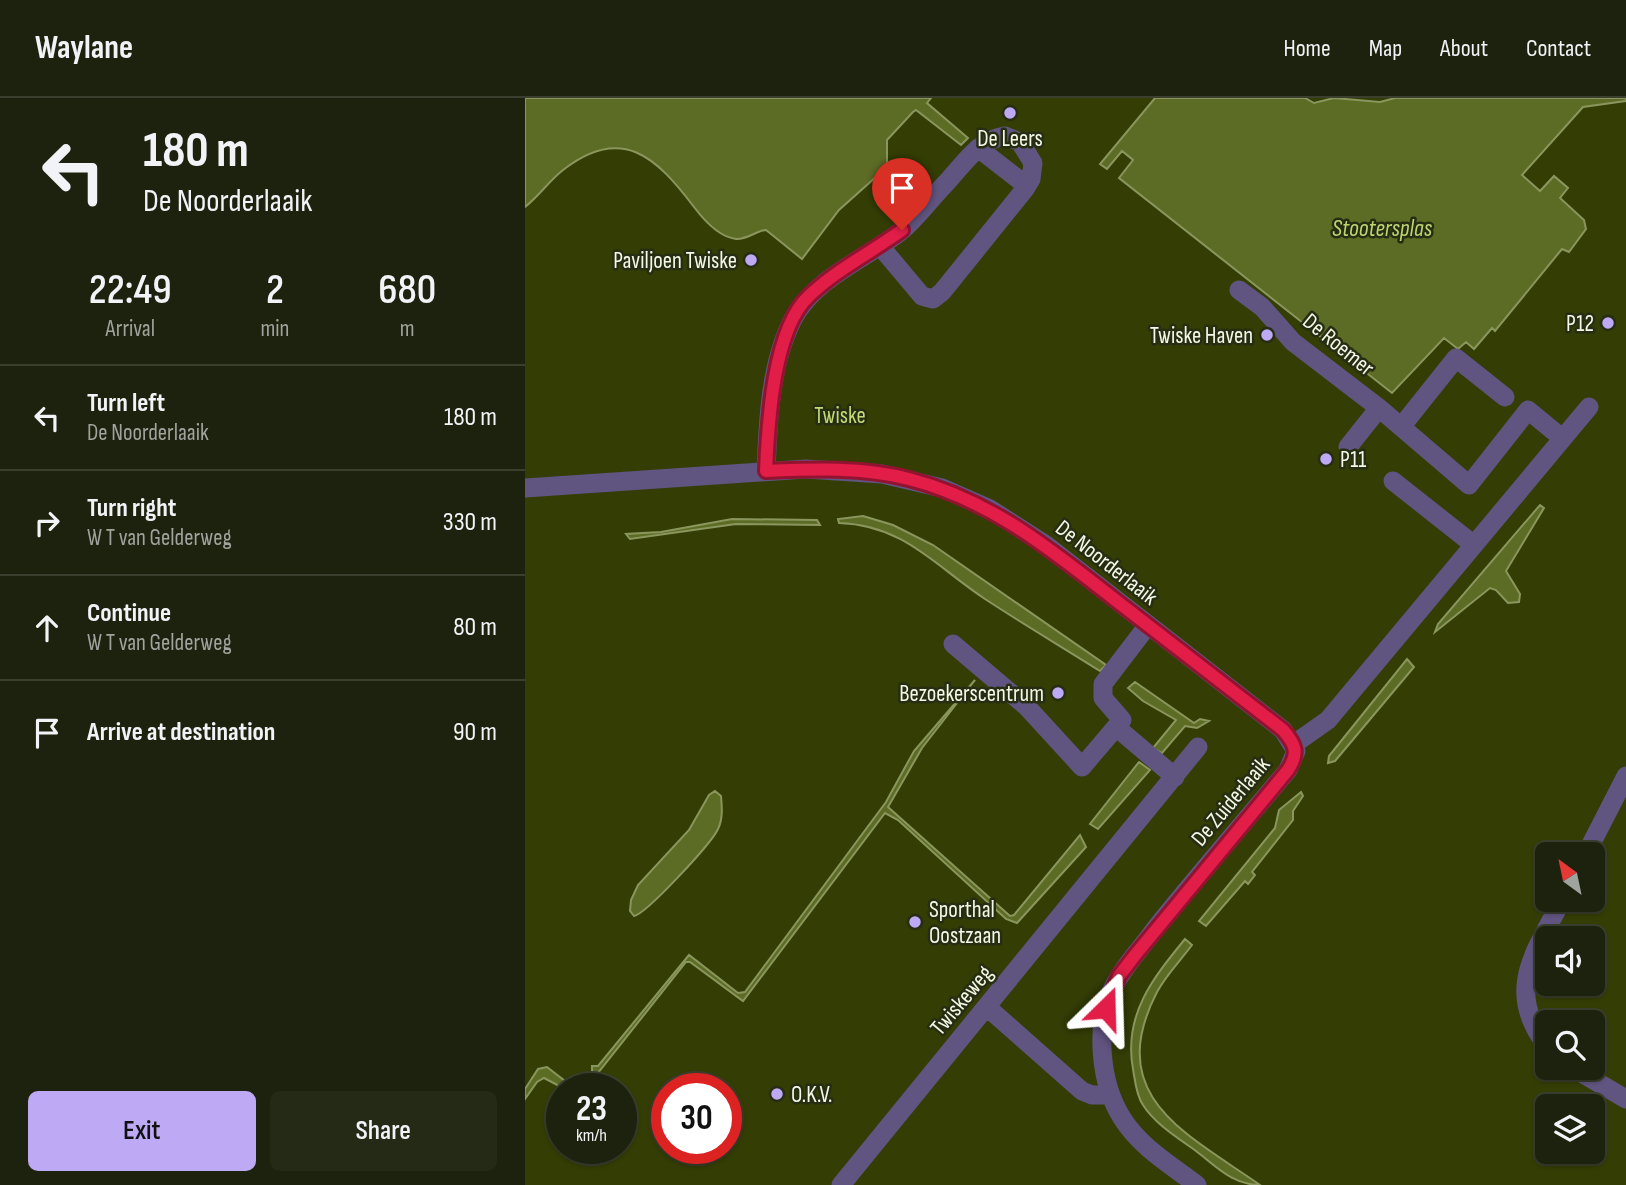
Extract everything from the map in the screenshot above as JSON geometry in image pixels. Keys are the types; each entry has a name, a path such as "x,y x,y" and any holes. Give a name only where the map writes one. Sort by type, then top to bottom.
{"street":[{"path":"766,471 768,415 790,327 807,298 902,230 978,148 999,137 1020,142 1033,163 1027,186 942,292 933,299 922,296 880,246"},
{"path":"978,148 1027,186"},
{"name":"De Roemer","path":"1239,290 1262,307 1293,342 1379,408 1469,485 1528,410 1562,438"},
{"path":"1401,427 1456,358 1505,397"},
{"name":"De Zuiderlaaik","path":"1197,1185 1145,1145 1121,1116 1111,1095 1103,1054 1103,1029 1111,992 1119,976 1170,910 1288,770 1296,757 1294,744 1328,720 1588,407"},
{"name":"De Roemer","path":"1348,447 1379,408"},
{"name":"De Noorderlaaik","path":"525,488 766,471 817,470 882,474 965,497 1037,539 1283,730 1294,744"},
{"path":"1393,481 1474,545"},
{"path":"953,644 1027,707 1082,767 1122,720 1103,698 1103,684 1148,625"},
{"path":"1116,727 1175,777"},
{"name":"Twiskeweg","path":"841,1185 1100,871 1198,747"},
{"path":"1592,842 1626,776"},
{"path":"1535,1025 1529,1015 1524,984 1528,965 1556,912"},
{"path":"987,1007 1082,1091 1091,1095 1111,1095"},
{"path":"1594,1080 1626,1099"}],"green space":[{"name":"Twiske","path":"525,98 1626,98 1626,1185 525,1185"}],"water":[{"path":"525,98 931,98 927,103 968,138 961,145 916,110 913,112 887,140 887,167 839,210 802,259 766,230 740,239 724,235 707,222 680,189 651,161 636,152 620,148 603,149 584,156 558,174 525,207"},
{"name":"Stootersplas","path":"1155,98 1305,98 1314,103 1334,98 1380,102 1395,98 1626,98 1626,101 1583,107 1522,175 1540,191 1554,176 1568,188 1560,198 1584,220 1586,229 1569,252 1562,249 1495,331 1492,328 1474,349 1466,342 1458,349 1444,338 1392,393 1119,178 1133,160 1122,151 1107,169 1100,164"},
{"path":"1540,505 1544,508 1506,571 1520,594 1519,602 1508,603 1496,590 1490,588 1435,632 1438,624"},
{"path":"863,516 893,525 933,545 1106,665 1100,671 985,599 901,539 862,525 839,523 838,519"},
{"path":"732,519 817,520 820,525 736,524 630,539 626,534 661,532"},
{"path":"1407,659 1414,667 1335,761 1328,763 1329,756"},
{"path":"975,680 922,748 888,807 1010,916 1014,915 1080,835 1086,847 1017,923 1006,919 898,820 885,813 743,1001 690,962 686,962 598,1073 592,1073 592,1066 598,1066 689,955 738,993 745,992 886,802 914,751"},
{"path":"1135,682 1194,723 1200,719 1209,721 1197,728 1185,726 1162,753 1153,748 1176,720 1143,701 1128,688"},
{"path":"1139,762 1150,770 1098,829 1090,824"},
{"path":"715,791 721,796 722,813 720,825 713,837 664,892 634,916 630,911 631,900 638,885 689,830 709,795"},
{"path":"1301,792 1303,796 1293,811 1293,820 1252,872 1255,875 1248,884 1245,881 1206,926 1199,921 1275,828 1279,810"},
{"path":"1185,939 1192,945 1157,992 1143,1028 1140,1059 1146,1085 1161,1108 1181,1129 1260,1185 1233,1178 1174,1136 1148,1112 1137,1092 1131,1050 1132,1031 1137,1014 1152,983"},
{"path":"547,1067 555,1073 546,1073 546,1079 537,1082 525,1099 525,1089 538,1069"}],"place":[{"name":"De Leers","path":"1010,113"},
{"name":"Paviljoen Twiske","path":"751,260"},
{"name":"P12","path":"1608,323"},
{"name":"Twiske Haven","path":"1267,335"},
{"name":"P11","path":"1326,459"},
{"name":"Bezoekerscentrum","path":"1058,693"},
{"name":"Sporthal Oostzaan","path":"915,922"},
{"name":"O.K.V.","path":"777,1094"}],"route":[{"path":"902,230 807,298 793,320 778,367 768,415 766,471 806,469 882,474 942,488 990,509 1047,545 1283,730 1296,751 1296,757 1288,770 1170,910 1119,976 1106,1008"}]}
